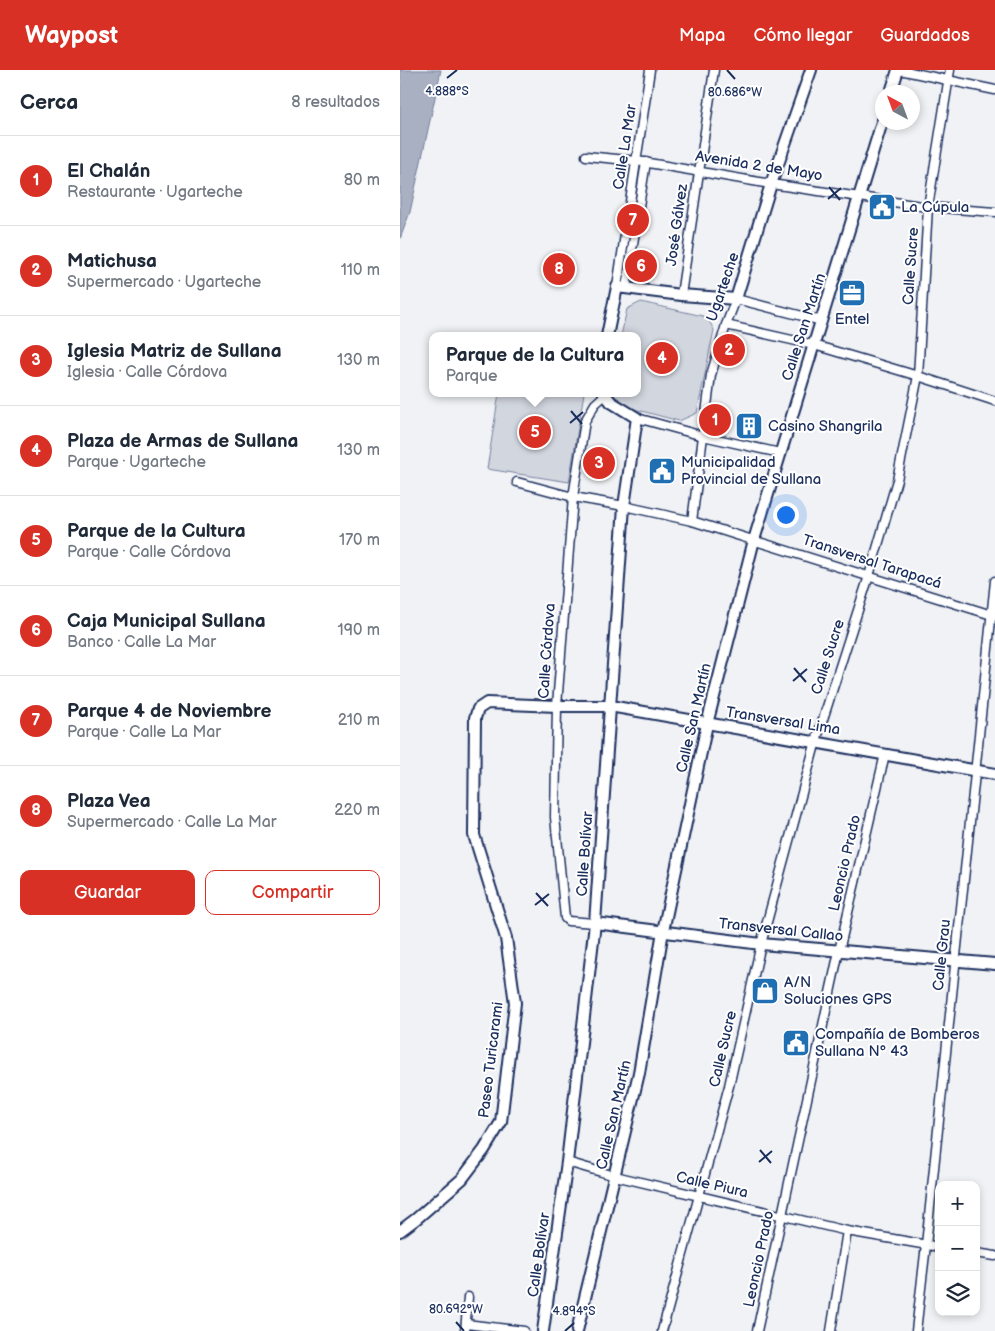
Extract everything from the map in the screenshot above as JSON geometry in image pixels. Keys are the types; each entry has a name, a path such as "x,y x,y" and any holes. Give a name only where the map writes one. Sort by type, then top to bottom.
{"street":[{"name":"Calle La Mar","path":"621,288 650,70"},
{"name":"José Gálvez","path":"681,295 714,70"},
{"name":"Ugarteche","path":"692,521 711,376 771,184 811,70"},
{"path":"894,85 899,70 995,90"},
{"name":"Calle Sucre","path":"662,1331 729,1086 761,944 816,741 869,576 897,480 918,376 928,207 950,70"},
{"name":"Calle San Martín","path":"577,1331 639,1073 663,931 707,724 754,540 880,130"},
{"name":"Avenida 2 de Mayo","path":"586,156 646,162 771,184 928,207 995,212"},
{"name":"Calle La Mar","path":"621,288 646,162"},
{"path":"608,332 621,288 736,300 822,320"},
{"path":"726,325 814,345 995,401"},
{"name":"Calle Córdova","path":"565,918 554,816 557,706 573,497 585,421 594,404 601,397"},
{"path":"607,397 611,402 637,418 703,436 780,452"},
{"name":"Calle Bolívar","path":"543,1331 567,1162 595,923 624,506 637,418"},
{"name":"Transversal Tarapacá","path":"517,482 573,497 692,521 994,616"},
{"name":"Calle Grau","path":"916,1331 975,770 994,616 995,581"},
{"name":"Transversal Lima","path":"478,709 487,703 610,706 995,774"},
{"name":"Paseo Turicarami","path":"400,1232 462,1179 484,1150 501,1122 515,1004 506,938 474,834 475,718 478,709"},
{"name":"Leoncio Prado","path":"757,1331 839,951 885,754"},
{"name":"Transversal Callao","path":"565,918 568,921 761,944 995,964"},
{"name":"Calle Piura","path":"567,1162 615,1176 847,1231 935,1246"},
{"path":"831,1331 847,1231"},
{"path":"980,1254 995,1256"},
{"path":"468,1297 466,1328 524,1331"}],"shaded area":[{"path":"638,168 644,169 628,271 621,270"},
{"path":"641,302 707,317 714,330 697,413 679,421 619,405 615,397 641,397 641,332 622,332 627,309"},
{"path":"498,397 583,397 569,482 487,469"}],"water":[{"path":"400,70 441,70 410,212 400,239"}],"place":[{"name":"La Cúpula","path":"882,207"},
{"name":"Parque 4 de Noviembre","path":"633,220"},
{"name":"Caja Municipal Sullana","path":"641,266"},
{"name":"Plaza Vea","path":"559,269"},
{"name":"Entel","path":"852,293"},
{"name":"Matichusa","path":"729,350"},
{"name":"Plaza de Armas de Sullana","path":"662,358"},
{"name":"El Chalán","path":"715,420"},
{"name":"Casino Shangrila","path":"749,426"},
{"name":"Parque de la Cultura","path":"535,432"},
{"name":"Iglesia Matriz de Sullana","path":"599,463"},
{"name":"Municipalidad Provincial de Sullana","path":"662,471"},
{"name":"A/N Soluciones GPS","path":"765,991"},
{"name":"Compañía de Bomberos Sullana Nº 43","path":"796,1043"}]}
